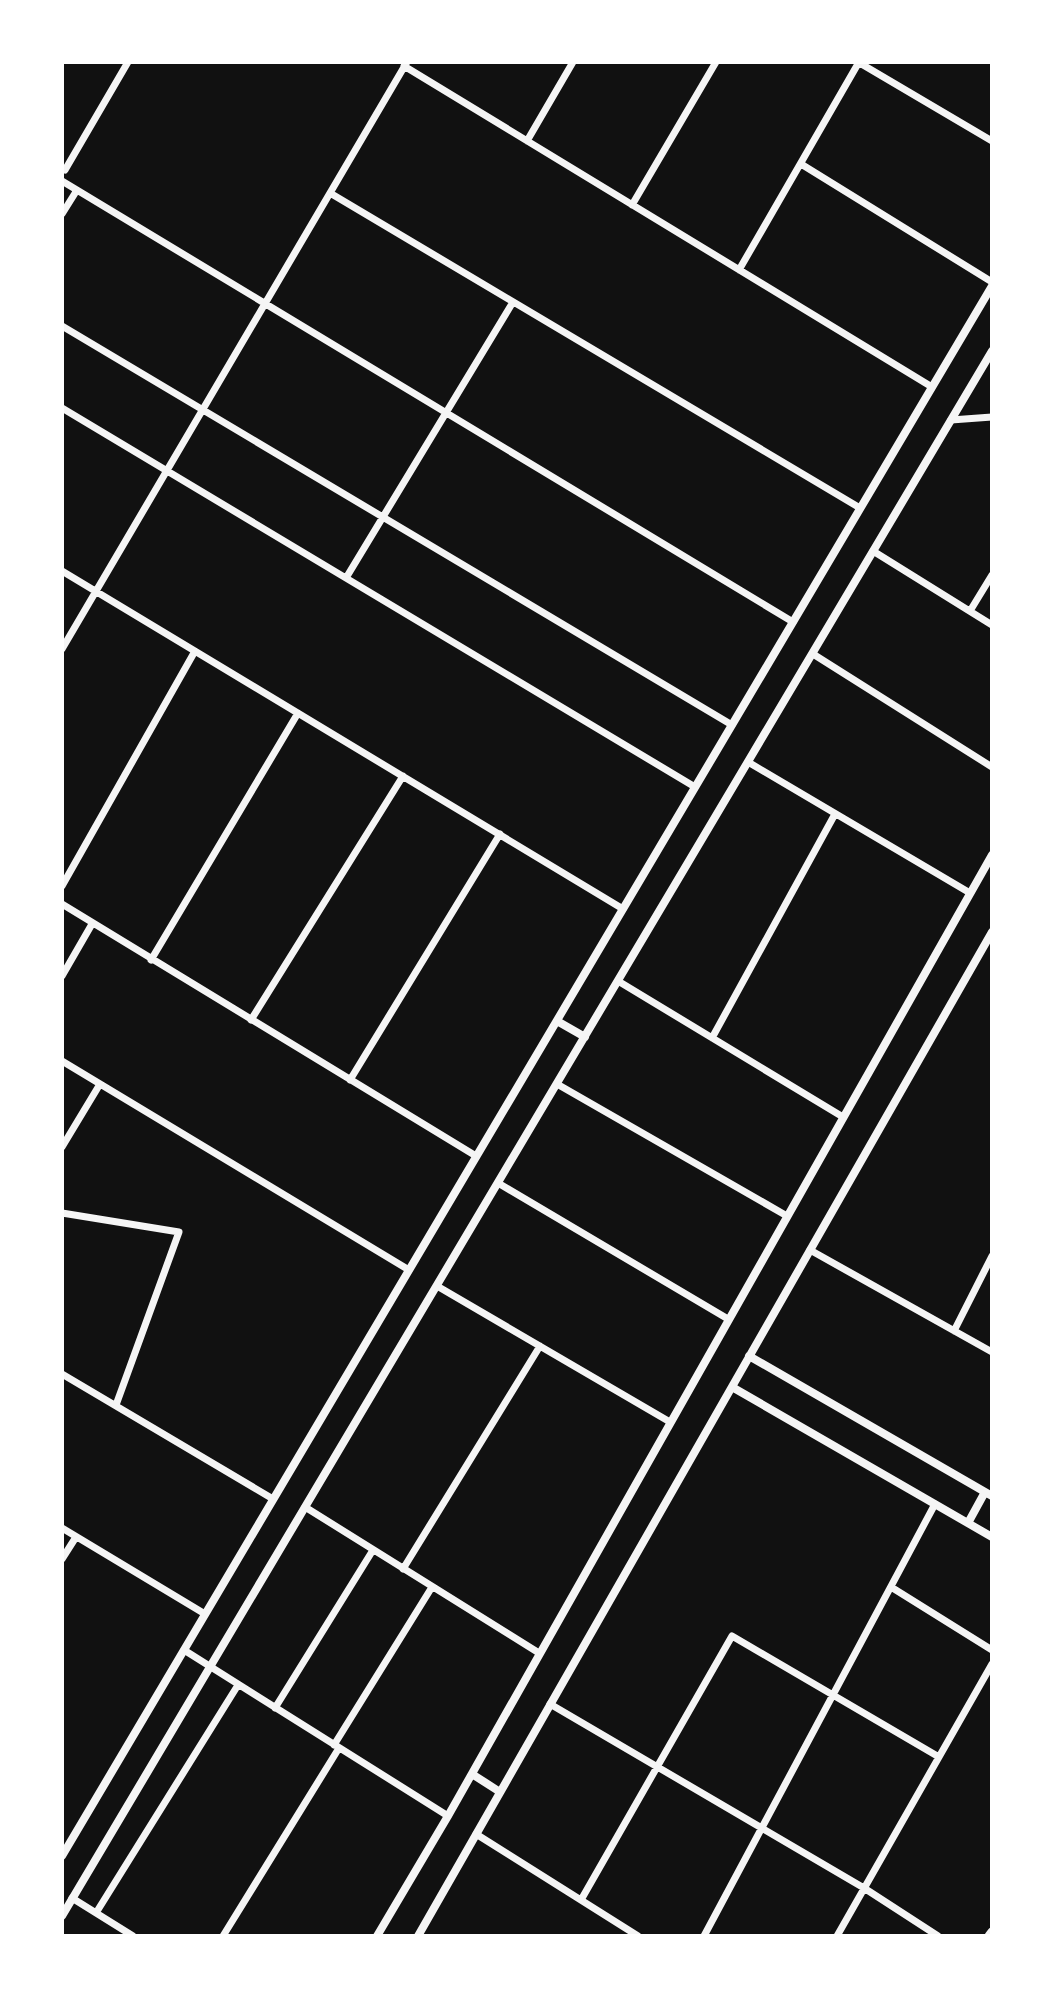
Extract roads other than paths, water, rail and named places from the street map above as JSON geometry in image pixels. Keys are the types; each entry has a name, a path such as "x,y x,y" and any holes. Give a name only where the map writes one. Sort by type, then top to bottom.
{"street":[{"path":"65,170 128,62"},
{"path":"527,141 573,62"},
{"path":"632,205 716,62"},
{"path":"739,270 859,62 992,141"},
{"path":"62,649 405,64 932,387"},
{"path":"62,1856 992,284 801,164"},
{"path":"62,181 793,622"},
{"path":"62,214 77,190"},
{"path":"330,193 860,508"},
{"path":"346,578 513,302"},
{"path":"62,326 732,725"},
{"path":"62,1916 992,351"},
{"path":"62,408 695,787"},
{"path":"951,420 992,417"},
{"path":"873,551 992,625"},
{"path":"62,571 623,909"},
{"path":"970,611 992,575"},
{"path":"62,886 195,651"},
{"path":"813,654 992,767"},
{"path":"151,960 298,713"},
{"path":"748,762 970,893"},
{"path":"251,1020 403,776"},
{"path":"712,1038 835,814"},
{"path":"350,1080 500,834"},
{"path":"377,1936 472,1774 970,893 989,866 992,855"},
{"path":"62,904 476,1156"},
{"path":"62,976 92,924"},
{"path":"418,1936 990,939"},
{"path":"618,981 843,1117"},
{"path":"557,1021 585,1037"},
{"path":"62,1061 409,1270"},
{"path":"62,1147 100,1084"},
{"path":"557,1084 787,1216"},
{"path":"498,1183 728,1319"},
{"path":"62,1213 179,1232 116,1405"},
{"path":"810,1250 992,1352"},
{"path":"954,1331 992,1256"},
{"path":"437,1286 670,1422"},
{"path":"403,1569 540,1346"},
{"path":"749,1356 989,1494 968,1523"},
{"path":"62,1374 273,1499"},
{"path":"732,1387 992,1537"},
{"path":"704,1936 935,1504"},
{"path":"305,1507 539,1653"},
{"path":"62,1528 205,1614"},
{"path":"62,1559 76,1537"},
{"path":"275,1708 373,1550"},
{"path":"223,1936 432,1587"},
{"path":"891,1587 992,1650"},
{"path":"581,1900 732,1636 939,1757"},
{"path":"184,1650 448,1816"},
{"path":"837,1936 992,1664"},
{"path":"96,1913 238,1685"},
{"path":"550,1704 864,1888 938,1936"},
{"path":"472,1774 500,1792"},
{"path":"476,1834 638,1936"},
{"path":"72,1898 133,1936"}]}
